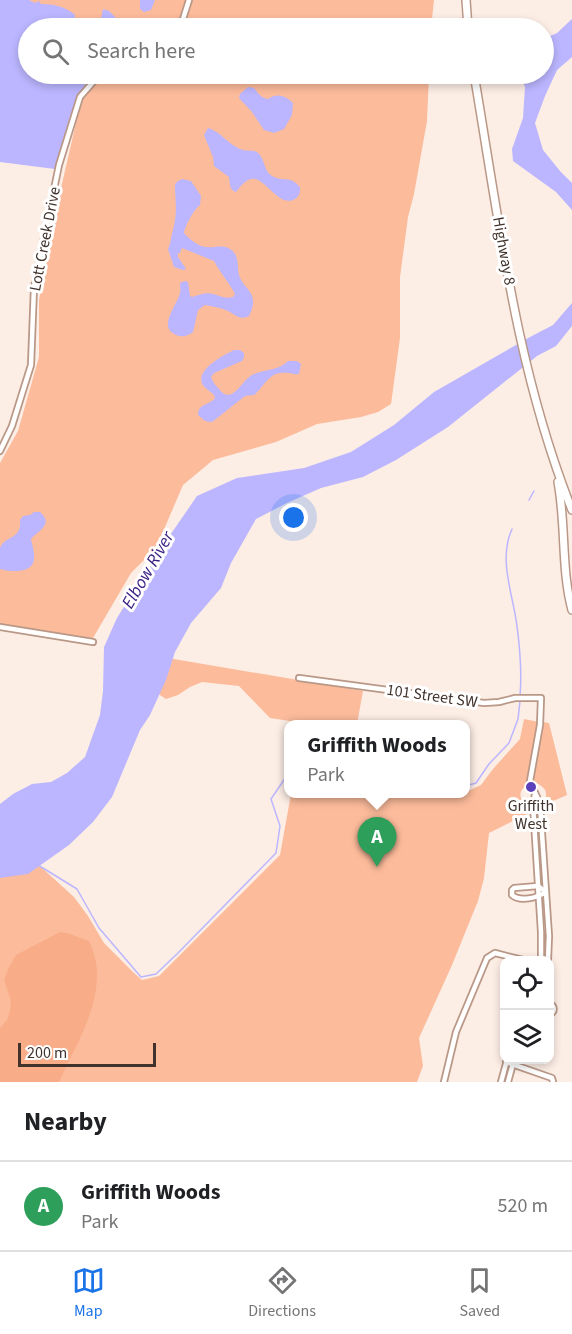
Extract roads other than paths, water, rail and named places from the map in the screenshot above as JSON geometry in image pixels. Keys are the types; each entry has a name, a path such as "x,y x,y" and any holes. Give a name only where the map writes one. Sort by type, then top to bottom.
{"main road":[{"path":"466,0 467,18"},
{"name":"Highway 8","path":"476,84 515,319 530,381 572,510"},
{"name":"Highway 8","path":"544,427 561,499 567,585 572,610"}],"street":[{"path":"183,18 189,0"},
{"name":"Lott Creek Drive","path":"0,451 12,426 31,365 34,286 59,165 80,98 92,84"},
{"path":"0,627 93,642"},
{"name":"101 Street SW","path":"299,678 484,703 517,698 541,698 540,725 530,781 535,794"},
{"path":"535,794 533,805 541,956"},
{"path":"535,794 540,804 549,936 548,956"},
{"path":"538,886 546,892 539,897 515,898 511,893 516,888 538,886"},
{"path":"444,1082 456,1032 487,958 495,953 507,956"},
{"path":"501,1082 505,1064"},
{"path":"508,1082 512,1064"},
{"path":"518,1064 552,1078 553,1082"}],"water":[{"path":"0,0 29,0 35,3 39,1 41,4 64,8 72,12 75,18 18,18 18,84 86,84 70,116 55,169 0,162"},
{"path":"140,0 155,0 151,10 144,12 140,9"},
{"path":"103,9 116,18 101,18"},
{"path":"572,19 572,57 557,70 554,76 554,34"},
{"path":"524,84 551,84 535,123 543,150 572,183 572,210 556,192 513,161 512,149 523,118"},
{"path":"248,87 254,88 268,99 281,96 293,103 292,115 284,129 274,133 264,130 239,98"},
{"path":"208,128 240,149 258,153 270,175 293,181 300,187 298,197 289,201 284,200 255,179 247,181 236,192 232,190 229,177 214,166 213,157 204,135"},
{"path":"182,179 191,181 201,196 200,205 190,218 184,233 201,246 230,249 236,255 240,278 253,299 249,316 242,318 226,310 205,305 198,310 193,332 187,336 172,333 168,323 180,293 180,283 188,282 192,297 208,293 230,298 235,294 214,261 182,248 178,257 186,269 174,267 168,249 175,217 175,184"},
{"name":"Elbow River","path":"572,303 572,326 556,346 537,356 448,427 396,460 363,477 321,488 256,519 231,563 221,588 191,623 175,652 166,680 150,715 140,730 112,797 93,822 69,845 28,874 0,878 0,804 32,784 51,782 67,773 85,757 100,715 104,647 117,618 197,496 237,478 304,468 351,452 394,425 434,392 553,325"},
{"path":"234,350 244,353 242,361 214,373 211,377 224,394 232,394 252,375 280,367 288,361 297,361 301,364 299,374 285,372 276,374 254,395 245,396 212,422 205,421 198,415 198,411 215,398 203,385 201,379 203,374 211,364"},
{"path":"40,512 46,520 44,527 31,539 33,564 20,571 0,569 2,544 16,534 23,516"}],"waterway":[{"path":"529,500 534,491"},
{"path":"512,529 508,541 506,565 519,643 520,696"},
{"path":"470,785 476,783 489,764 509,743 518,719 520,701"},
{"path":"38,865 77,889 99,928 141,977 156,974 276,853 280,826 271,799 284,780"}],"place":[{"name":"Griffith West","path":"531,787"},
{"name":"Griffith Woods","path":"377,867"}]}
